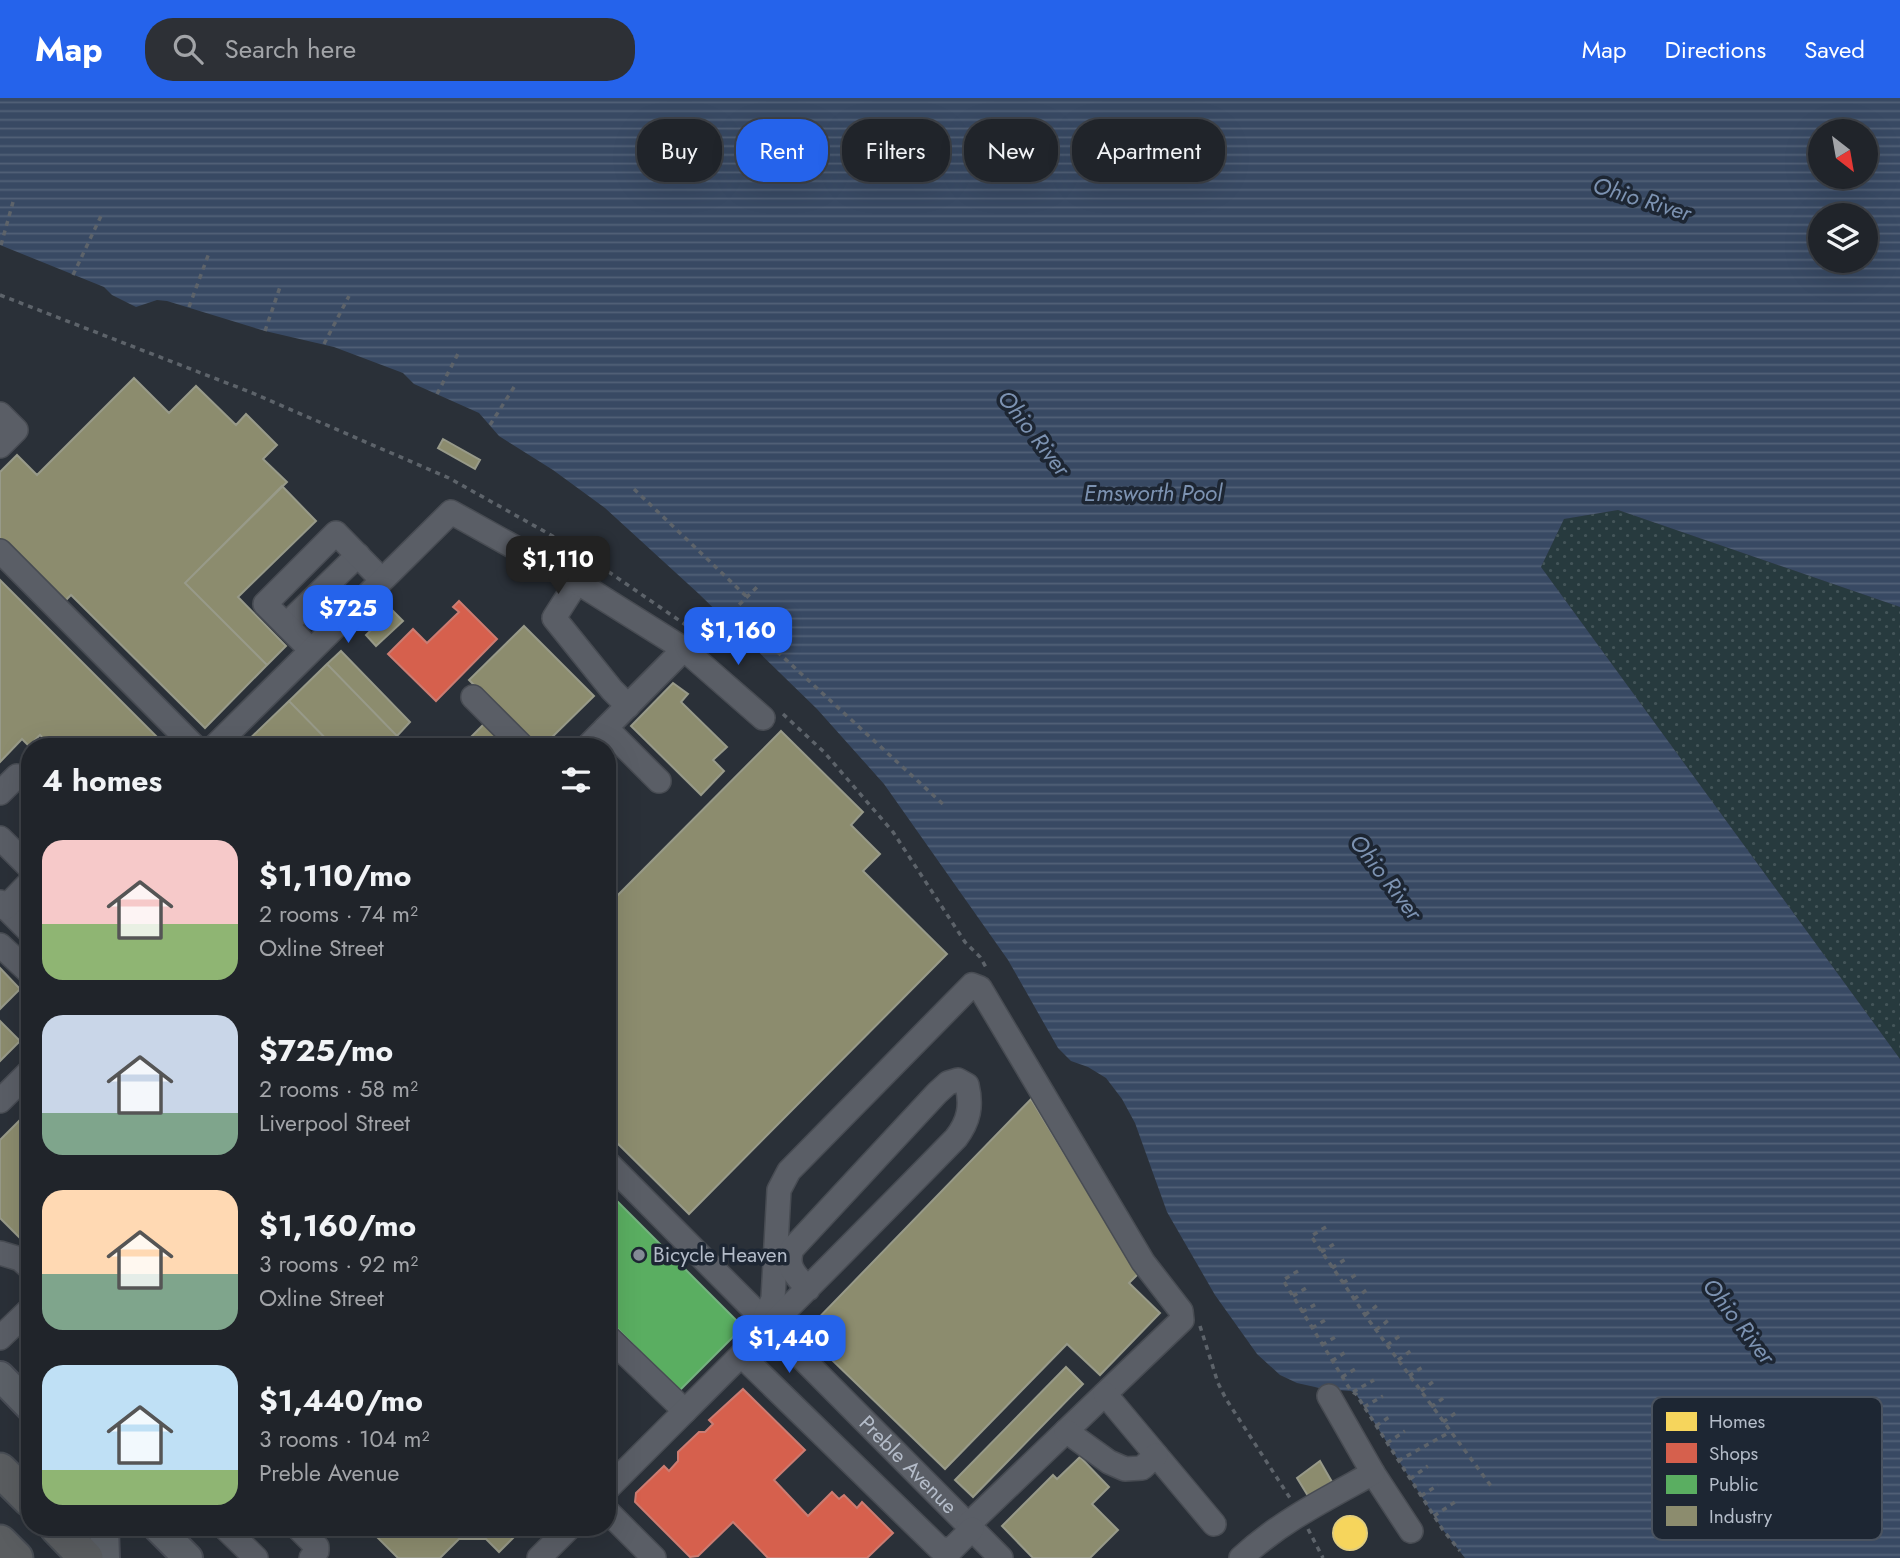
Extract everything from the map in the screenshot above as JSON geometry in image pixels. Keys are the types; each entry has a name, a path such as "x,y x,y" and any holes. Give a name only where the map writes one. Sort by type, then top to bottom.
{"highway":[{"path":"0,1470 21,1491"},
{"path":"0,1542 16,1558"}],"main road":[{"path":"0,1376 21,1398"},
{"path":"104,1558 105,1536"},
{"path":"166,1536 188,1558"}],"street":[{"path":"0,414 16,430 0,446"},
{"path":"223,738 451,512 577,582 687,638 763,718"},
{"path":"311,650 265,604 336,533 383,580"},
{"path":"0,551 186,738"},
{"path":"286,625 358,555"},
{"path":"577,582 554,618 628,706"},
{"path":"596,738 628,706 687,638"},
{"path":"473,697 514,738"},
{"path":"606,728 659,781"},
{"path":"0,793 17,776 21,777"},
{"path":"1,842 21,860"},
{"path":"21,890 3,905 21,923"},
{"path":"0,946 21,965"},
{"path":"742,1356 939,1548 951,1550 970,1527 1066,1431 1182,1320 1181,1311 1143,1262 980,988 972,985 789,1171 779,1189 773,1299 767,1323"},
{"path":"0,1101 21,1080"},
{"path":"616,1480 742,1356 767,1323 808,1289 956,1138 965,1126 969,1114 970,1097 967,1085 958,1080 948,1083 937,1093 792,1249 790,1268 808,1289"},
{"name":"Preble Avenue","path":"616,1171 1001,1558"},
{"path":"0,1253 21,1260"},
{"path":"0,1338 21,1318"},
{"path":"616,1345 685,1411"},
{"path":"1105,1394 1214,1524"},
{"path":"1329,1396 1373,1473 1411,1531"},
{"path":"1066,1431 1109,1462 1125,1469 1142,1468 1156,1455"},
{"path":"1241,1558 1266,1535 1300,1513 1373,1473"},
{"path":"616,1520 654,1558"},
{"path":"233,1536 256,1558"},
{"path":"306,1536 317,1547 317,1552 311,1558"},
{"path":"539,1558 561,1536"}],"path":[{"path":"1,245 13,202"},
{"path":"73,275 101,216"},
{"path":"189,307 209,253"},
{"path":"265,331 281,284"},
{"path":"0,295 250,392 449,478 575,548 687,638"},
{"path":"324,344 349,296"},
{"path":"437,394 460,350"},
{"path":"490,425 516,384"},
{"path":"634,489 747,597"},
{"path":"725,620 759,585"},
{"path":"733,611 945,806"},
{"path":"1326,1227 1311,1236 1321,1252 1491,1486"},
{"path":"1321,1252 1336,1242"},
{"path":"1332,1268 1347,1258"},
{"path":"1298,1271 1283,1280 1342,1377 1460,1551"},
{"path":"1343,1283 1357,1274"},
{"path":"1293,1296 1307,1287"},
{"path":"1354,1299 1368,1289"},
{"path":"1303,1312 1318,1303"},
{"path":"1365,1315 1379,1304"},
{"path":"1312,1328 1327,1319"},
{"path":"1376,1330 1390,1319"},
{"path":"1387,1345 1401,1335"},
{"path":"1322,1345 1337,1336"},
{"path":"1398,1360 1412,1350"},
{"path":"1332,1361 1347,1352"},
{"path":"1409,1376 1424,1366"},
{"path":"1342,1377 1357,1368"},
{"path":"1353,1392 1374,1380"},
{"path":"1420,1391 1434,1381"},
{"path":"1364,1407 1383,1396"},
{"path":"1432,1406 1446,1396"},
{"path":"1443,1422 1457,1412"},
{"path":"1376,1426 1392,1415"},
{"path":"1387,1443 1405,1432"},
{"path":"1398,1461 1450,1432"},
{"path":"1409,1479 1428,1466"},
{"path":"1421,1496 1438,1485"},
{"path":"1434,1516 1455,1502"}],"green space":[{"path":"1618,510 1900,607 1900,1059 1541,567 1564,519"}],"water":[{"name":"Emsworth Pool","path":"0,98 1900,98 1900,607 1618,510 1564,519 1541,567 1900,1059 1900,1558 1465,1558 1443,1530 1356,1394 1297,1383 1280,1375 1257,1354 1215,1295 1167,1212 1135,1123 1122,1099 1106,1078 1071,1061 1058,1048 1008,960 884,784 817,709 699,594 605,508 553,470 499,436 479,413 414,384 403,373 334,347 265,331 167,301 157,300 136,307 112,295 104,287 0,245"}],"building: Homes":[{"path":"1350,1516 1362,1521 1367,1533 1362,1545 1350,1550 1338,1545 1333,1533 1338,1521"}],"building: Shops":[{"path":"459,601 497,639 436,701 388,654 413,629 427,643 459,612 453,607"},
{"path":"743,1389 805,1450 774,1480 808,1516 832,1492 839,1499 844,1495 857,1508 862,1502 893,1533 867,1558 768,1558 733,1522 698,1556 690,1557 635,1502 636,1493 664,1466 669,1471 678,1461 678,1452 699,1432 705,1432 713,1424 709,1420"}],"building: Public":[{"name":"Bicycle Heaven","path":"616,1200 743,1327 679,1391 616,1327"}],"building: Industry":[{"path":"134,378 169,413 196,386 236,425 246,414 277,445 263,459 287,482 185,583 267,665 205,728 71,595 61,605 0,544 0,472 17,455 37,475"},
{"path":"443,439 480,460 475,469 438,448"},
{"path":"282,486 316,521 238,597 286,646 267,665 185,583"},
{"path":"0,580 158,738 43,738 40,735 37,738 21,738 0,762"},
{"path":"392,610 403,621 376,646 366,635"},
{"path":"524,626 594,696 551,738 527,738 469,680"},
{"path":"341,651 410,722 397,736 327,664"},
{"path":"327,664 397,736 325,738 289,701"},
{"path":"673,683 688,694 681,702 727,747 713,760 724,771 701,795 631,726"},
{"path":"289,701 325,738 250,738"},
{"path":"489,719 508,738 470,738"},
{"path":"781,731 863,812 851,825 880,854 863,871 947,954 689,1214 616,1142 616,897"},
{"path":"0,968 20,989 0,1009"},
{"path":"0,1021 20,1041 0,1061"},
{"path":"1031,1099 1138,1274 1129,1283 1160,1313 1100,1375 1067,1344 945,1469 804,1333"},
{"path":"21,1119 21,1239 0,1218 0,1140"},
{"path":"1066,1367 1083,1384 973,1497 955,1480"},
{"path":"1080,1457 1109,1487 1092,1504 1118,1530 1090,1558 1033,1558 1002,1526 1053,1475 1057,1479"},
{"path":"1320,1461 1332,1482 1308,1496 1297,1478"},
{"path":"376,1536 515,1536 499,1552 486,1539 459,1539 440,1558 398,1558"}],"place":[{"name":"Bicycle Heaven","path":"639,1255"}],"water label":[{"name":"Ohio River","path":"1642,199"},
{"name":"Ohio River","path":"1034,433"},
{"name":"Ohio River","path":"1386,877"},
{"name":"Ohio River","path":"1739,1321"}]}
